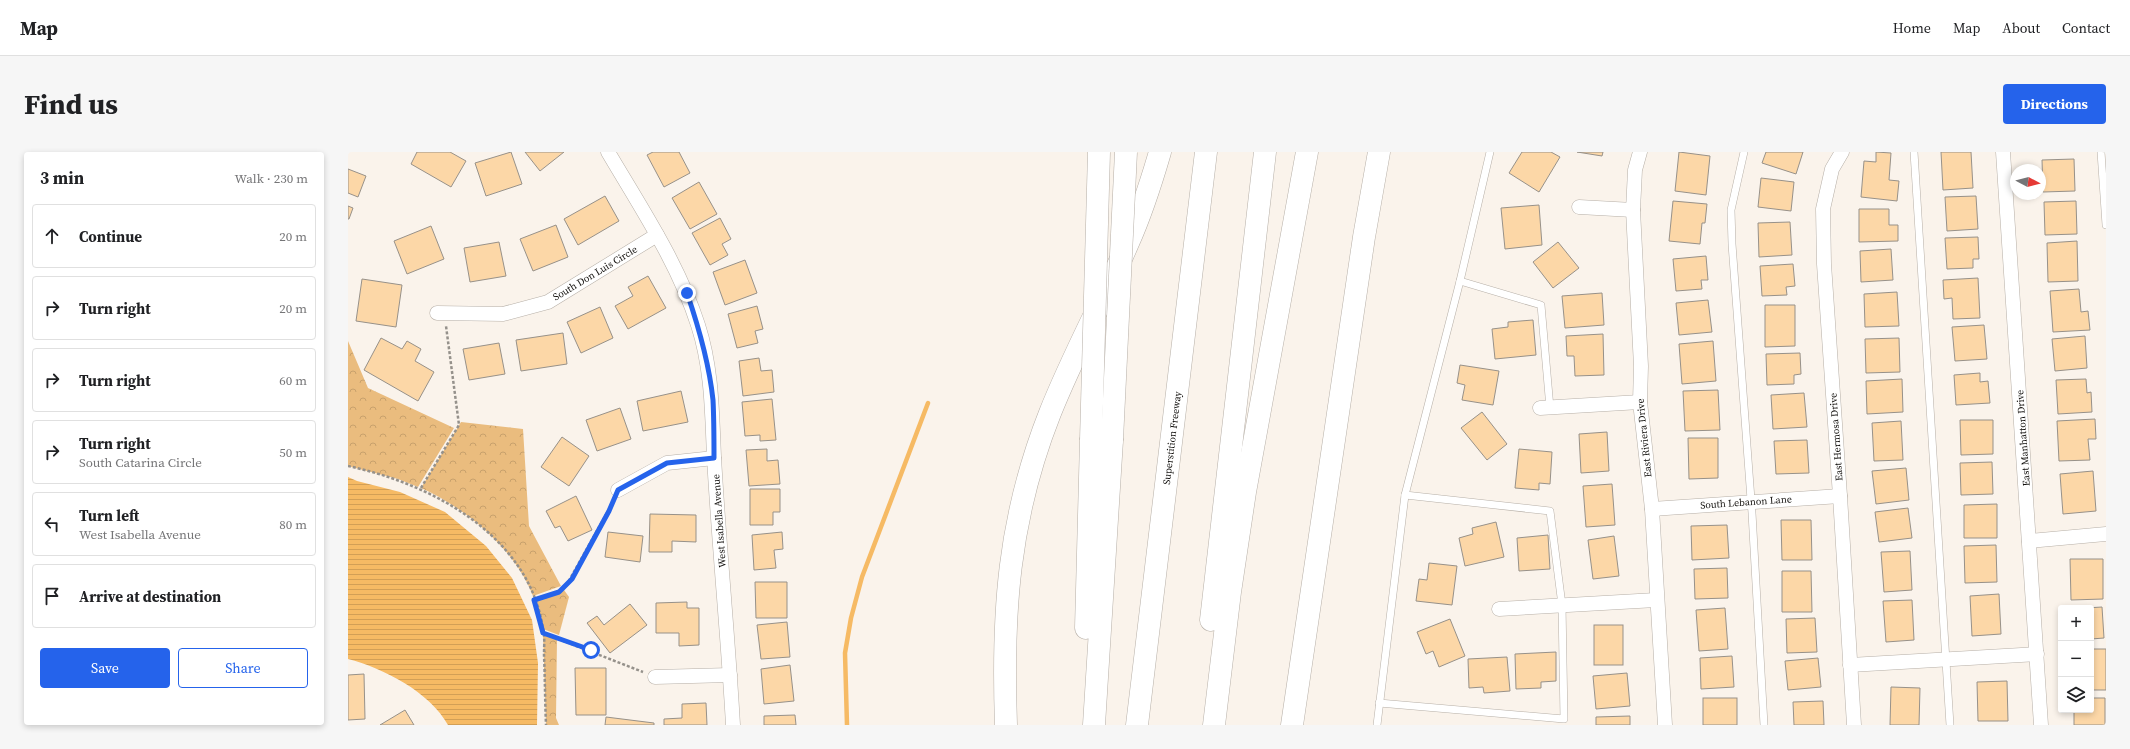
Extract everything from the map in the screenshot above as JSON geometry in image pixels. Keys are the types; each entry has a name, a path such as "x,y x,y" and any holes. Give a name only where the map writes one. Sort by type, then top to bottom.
{"highway":[{"path":"1094,725 1102,440 1099,152"},
{"path":"1084,725 1102,440 1126,152"},
{"path":"1006,725 1004,673 1007,590 1013,539 1023,493 1050,414 1128,244 1160,152"},
{"name":"Superstition Freeway","path":"1137,725 1206,152"},
{"path":"1199,725 1265,152"},
{"path":"1214,725 1230,592 1245,492 1308,152"},
{"path":"1292,725 1379,152"}],"street":[{"name":"West Isabella Avenue","path":"608,152 657,235 687,293 699,327 707,359 713,400 714,458 733,725"},
{"name":"East Riviera Drive","path":"1640,152 1635,170 1632,210 1641,366 1640,402 1652,509 1656,600 1665,725"},
{"name":"East Hermosa Drive","path":"1842,152 1832,169 1823,209 1824,264 1854,725"},
{"name":"East Manhatton Drive","path":"2003,152 2041,725"},
{"path":"1580,207 1632,210"},
{"name":"South Don Luis Circle","path":"441,313 503,314 548,302 657,235"},
{"path":"1545,408 1640,402"},
{"path":"618,490 667,463 714,458"},
{"name":"South Lebanon Lane","path":"1652,509 1840,496"},
{"path":"2029,541 2106,534"},
{"path":"1499,609 1656,600"},
{"path":"1850,665 2037,654"},
{"path":"655,677 730,675"}],"lane":[{"path":"1377,725 1405,495 1460,281 1490,152"},
{"path":"1744,152 1731,210 1751,502 1764,725"},
{"path":"1914,152 1950,725"},
{"path":"2101,152 2106,225"},
{"path":"1460,281 1541,305 1545,408"},
{"path":"1379,703 1564,719 1562,606 1550,511 1405,495"}],"path":[{"path":"421,488 460,425 441,313"},
{"path":"348,466 398,479 421,488 445,501 468,517 502,546 527,578 543,633 546,725"},
{"path":"534,600 559,592 572,579 609,511 618,490"},
{"path":"543,633 655,677"}],"green space":[{"path":"348,341 368,388 454,428 418,487 398,479 348,466"},
{"path":"461,422 523,429 529,526 561,586 533,596 515,563 488,532 455,507 438,496 421,488"},
{"path":"564,590 569,597 559,635 543,629 535,600"},
{"path":"543,633 557,638 556,718 559,725 546,725"}],"shaded area":[{"path":"348,477 357,481 400,492 445,512 486,546 512,578 532,620 538,663 537,725 448,725 430,702 418,692 376,668 348,659"}],"building":[{"path":"417,152 450,152 466,161 451,187 411,164"},
{"path":"511,152 522,184 486,196 475,163"},
{"path":"525,152 564,152 540,171"},
{"path":"653,152 679,152 690,173 664,187 647,155"},
{"path":"1522,152 1551,152 1560,157 1539,192 1509,173"},
{"path":"1577,152 1603,152 1602,156"},
{"path":"1679,152 1710,156 1706,195 1675,191"},
{"path":"1766,152 1803,152 1796,174 1762,163"},
{"path":"1876,152 1891,153 1889,180 1899,181 1897,201 1861,197 1864,161 1876,162"},
{"path":"1941,152 1971,152 1973,188 1943,190"},
{"path":"2074,159 2075,191 2046,192 2046,164 2042,164 2042,160"},
{"path":"348,169 366,176 358,197 348,193"},
{"path":"1761,178 1794,182 1791,211 1758,207"},
{"path":"699,182 717,214 690,229 672,198"},
{"path":"605,196 619,221 578,245 564,219"},
{"path":"1976,196 1978,229 1947,231 1945,197"},
{"path":"1673,201 1707,204 1705,223 1702,223 1700,244 1669,241"},
{"path":"2076,201 2077,234 2045,235 2044,202"},
{"path":"1539,205 1542,245 1505,249 1501,208"},
{"path":"348,206 353,208 349,219 348,219"},
{"path":"1859,209 1889,209 1889,225 1898,225 1898,241 1859,242"},
{"path":"720,218 731,239 722,244 728,255 710,265 692,233"},
{"path":"1790,222 1792,255 1759,257 1758,223"},
{"path":"556,225 568,257 533,271 520,239"},
{"path":"431,226 444,259 407,274 394,241"},
{"path":"1978,237 1979,259 1973,259 1973,268 1947,269 1945,238"},
{"path":"2077,241 2078,281 2048,282 2047,243"},
{"path":"499,242 506,276 470,282 464,248"},
{"path":"1558,242 1579,268 1553,288 1533,262"},
{"path":"1891,249 1893,280 1861,282 1860,251"},
{"path":"1706,256 1708,280 1701,280 1702,289 1676,291 1673,259"},
{"path":"745,260 757,293 725,305 713,272"},
{"path":"1793,264 1795,286 1786,287 1787,295 1762,296 1760,266"},
{"path":"648,276 666,308 628,329 615,306 633,296 628,287"},
{"path":"1978,278 1980,318 1953,319 1952,298 1944,299 1943,280"},
{"path":"362,279 402,285 396,327 356,321"},
{"path":"2079,289 2081,312 2088,311 2090,330 2053,332 2050,291"},
{"path":"1897,292 1899,326 1865,327 1864,294"},
{"path":"1602,293 1604,325 1565,328 1562,296"},
{"path":"1708,300 1712,332 1679,335 1676,303"},
{"path":"1765,305 1795,305 1795,346 1765,347"},
{"path":"757,306 763,329 755,331 758,343 737,348 728,314"},
{"path":"600,307 613,338 581,353 567,322"},
{"path":"1533,320 1536,355 1495,359 1492,329 1508,327 1508,322"},
{"path":"1984,325 1987,359 1955,361 1952,327"},
{"path":"563,333 567,364 521,371 516,340"},
{"path":"1603,334 1604,375 1575,376 1574,356 1567,356 1566,336"},
{"path":"2085,336 2087,368 2055,371 2052,339"},
{"path":"381,338 402,349 407,341 421,349 415,361 434,372 418,401 364,370"},
{"path":"1899,338 1900,372 1866,373 1865,339"},
{"path":"1713,341 1716,381 1682,384 1679,344"},
{"path":"499,343 505,374 469,380 463,349"},
{"path":"1800,353 1801,374 1794,375 1794,384 1767,385 1766,354"},
{"path":"759,358 761,371 772,370 774,392 743,396 739,361"},
{"path":"1460,365 1499,371 1493,405 1462,400 1465,385 1457,383"},
{"path":"1980,373 1980,382 1988,381 1990,403 1956,405 1954,375"},
{"path":"1902,379 1903,412 1867,414 1866,381"},
{"path":"2086,379 2087,393 2091,392 2092,412 2058,414 2056,380"},
{"path":"1718,390 1720,430 1685,431 1683,391"},
{"path":"681,391 688,422 643,431 637,401"},
{"path":"1804,393 1807,427 1773,429 1771,395"},
{"path":"772,399 776,440 760,441 760,435 745,436 742,402"},
{"path":"620,408 631,439 597,451 586,420"},
{"path":"1482,412 1507,444 1487,460 1461,428"},
{"path":"2095,419 2096,439 2088,439 2090,460 2059,461 2057,421"},
{"path":"1960,420 1993,420 1993,454 1961,455"},
{"path":"1901,421 1903,460 1874,461 1872,423"},
{"path":"1607,432 1609,471 1581,473 1579,434"},
{"path":"562,437 589,456 569,486 541,467"},
{"path":"1688,438 1718,438 1718,478 1689,479"},
{"path":"1807,440 1809,473 1776,474 1774,441"},
{"path":"767,449 767,461 778,460 780,484 749,486 746,450"},
{"path":"1519,449 1552,452 1550,484 1539,483 1539,490 1515,488"},
{"path":"1992,462 1993,494 1961,495 1960,463"},
{"path":"1906,468 1909,500 1876,504 1872,471"},
{"path":"2093,471 2096,511 2063,514 2060,474"},
{"path":"1612,484 1615,525 1586,527 1583,486"},
{"path":"750,489 780,489 780,512 773,512 773,525 750,525"},
{"path":"576,496 592,530 568,541 560,526 555,528 546,511"},
{"path":"1997,504 1997,538 1964,538 1964,505"},
{"path":"1908,508 1912,538 1879,542 1875,512"},
{"path":"650,514 696,515 696,542 672,541 672,552 649,552"},
{"path":"1781,520 1811,520 1812,560 1782,560"},
{"path":"1496,522 1504,557 1465,566 1459,538 1473,534 1472,528"},
{"path":"1727,525 1729,558 1692,560 1691,526"},
{"path":"608,532 643,536 640,562 605,557"},
{"path":"782,532 783,549 774,550 776,568 754,570 752,535"},
{"path":"1548,535 1550,569 1519,571 1517,538"},
{"path":"1614,536 1619,576 1593,579 1588,540"},
{"path":"1996,545 1997,582 1965,583 1964,546"},
{"path":"1910,551 1912,590 1884,592 1881,552"},
{"path":"2070,559 2103,559 2103,599 2071,600"},
{"path":"1429,563 1457,566 1452,605 1416,601 1419,579 1427,580"},
{"path":"1727,568 1728,598 1695,599 1694,569"},
{"path":"1782,571 1811,571 1812,612 1782,612"},
{"path":"755,582 787,582 787,618 756,618"},
{"path":"1999,594 2001,634 1972,636 1970,596"},
{"path":"1912,600 1914,640 1886,642 1883,601"},
{"path":"687,602 687,608 699,608 699,645 679,646 679,633 656,633 656,603"},
{"path":"630,604 647,625 610,653 587,623 597,616 604,625"},
{"path":"2102,607 2104,638 2094,639 2094,608"},
{"path":"1725,608 1728,649 1699,651 1696,610"},
{"path":"1815,618 1817,652 1787,653 1786,619"},
{"path":"1450,619 1465,656 1439,667 1433,651 1426,654 1417,632"},
{"path":"787,622 790,657 761,659 757,625"},
{"path":"1594,625 1623,625 1623,665 1594,665"},
{"path":"2094,649 2106,649 2106,690 2094,690"},
{"path":"1556,652 1556,681 1541,682 1541,688 1516,689 1515,654"},
{"path":"1732,656 1734,687 1701,689 1700,658"},
{"path":"1507,657 1510,691 1484,693 1483,687 1469,688 1468,659"},
{"path":"1818,658 1821,687 1788,690 1785,661"},
{"path":"790,665 794,701 764,704 761,669"},
{"path":"575,668 606,668 606,715 576,715"},
{"path":"1627,673 1630,706 1596,709 1593,676"},
{"path":"364,674 365,719 348,720 348,675"},
{"path":"2007,681 2008,721 1978,721 1977,682"},
{"path":"1891,687 1920,688 1919,725 1890,725"},
{"path":"1703,698 1737,698 1737,725 1703,725"},
{"path":"2094,698 2105,698 2105,725 2074,725 2074,713 2094,713"},
{"path":"1823,701 1824,725 1794,725 1793,702"},
{"path":"706,703 707,725 664,725 664,719 682,718 682,704"},
{"path":"405,710 414,725 380,725"},
{"path":"795,715 796,725 764,725 764,716"},
{"path":"1630,716 1630,725 1596,725 1596,717"},
{"path":"606,717 654,723 654,725 605,725"}],"waterway":[{"path":"847,725 845,653 851,618 862,577 928,403"}],"route":[{"path":"591,650 543,633 537,606 534,600 559,592 572,579 609,511 618,490 667,463 714,458 713,400 707,359 699,327 687,293"}]}
